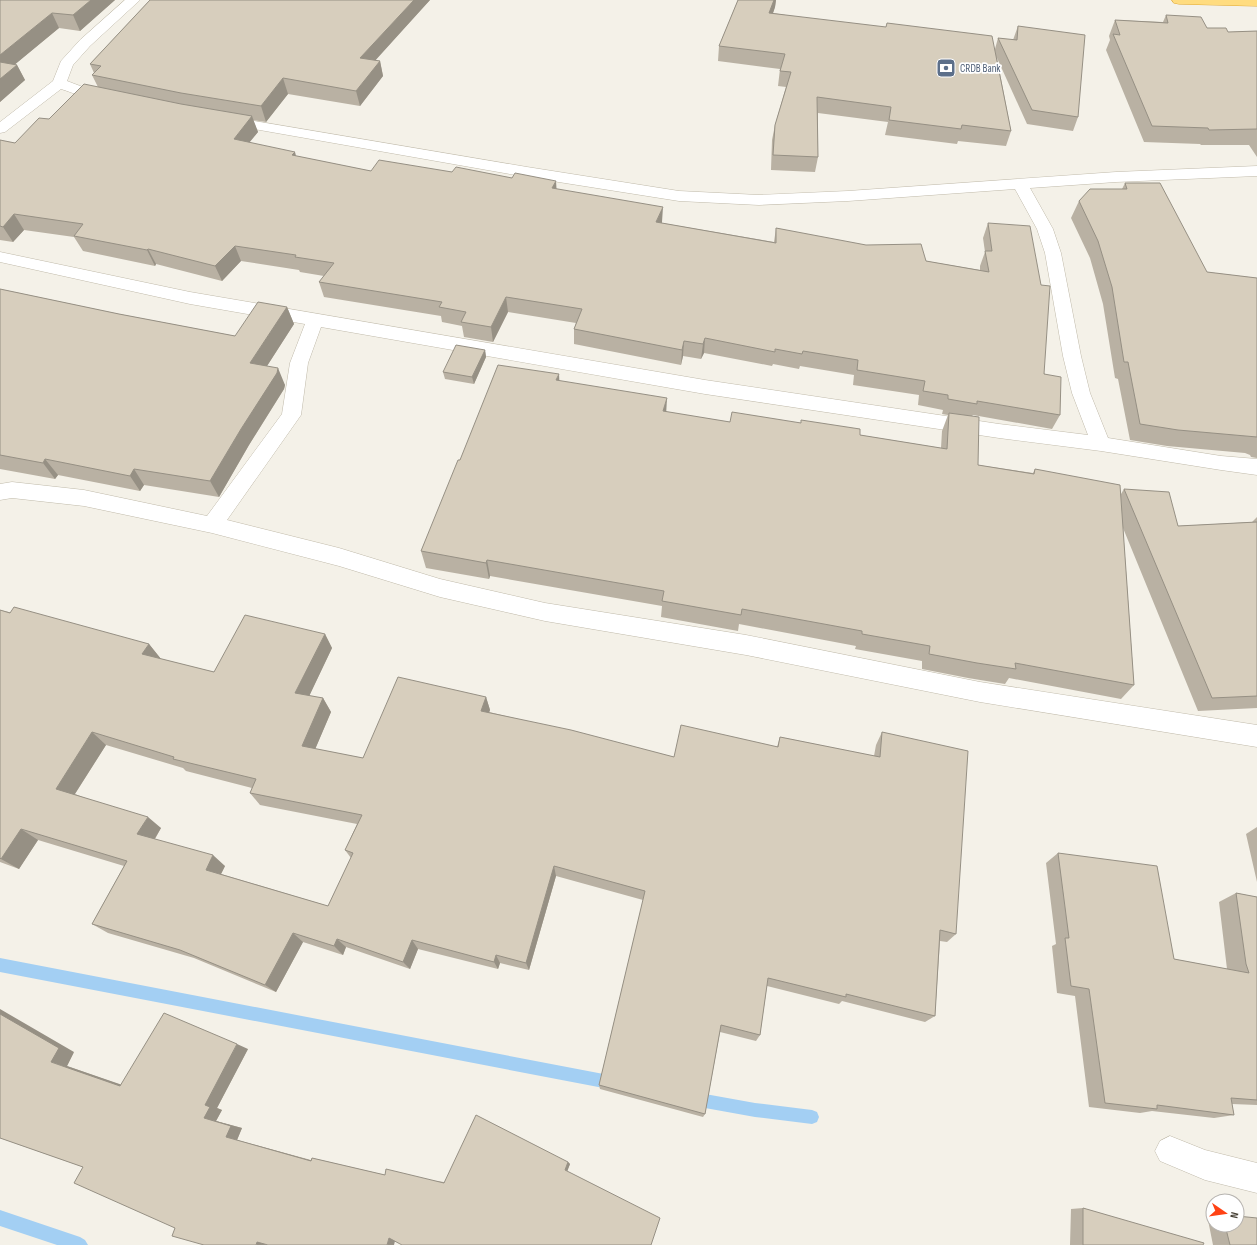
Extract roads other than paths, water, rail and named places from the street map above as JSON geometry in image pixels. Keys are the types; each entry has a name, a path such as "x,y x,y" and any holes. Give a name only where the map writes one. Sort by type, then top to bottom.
{"highway":[{"path":"1179,0 1257,2"}],"street":[{"path":"0,129 29,104 59,82 66,64 128,0"},
{"path":"59,82 83,92 124,101"},
{"path":"210,118 527,172 679,196 759,200 848,196 1116,178 1257,171"},
{"path":"1021,185 1045,229 1053,253 1073,364 1081,393 1101,444"},
{"path":"0,257 128,286 315,320 522,354 705,387 991,430 1101,444 1221,463 1257,467"},
{"path":"212,525 291,415 299,363 315,320"},
{"path":"0,492 12,490 84,498 212,525 339,557 440,588 545,612 746,645 980,692 1257,736"},
{"path":"1170,1151 1205,1165 1257,1178"}],"waterway":[{"path":"0,965 614,1083"},
{"path":"694,1099 755,1110 812,1117"},
{"path":"0,1218 80,1245"}],"place":[{"name":"CRDB Bank","path":"946,68"}]}
